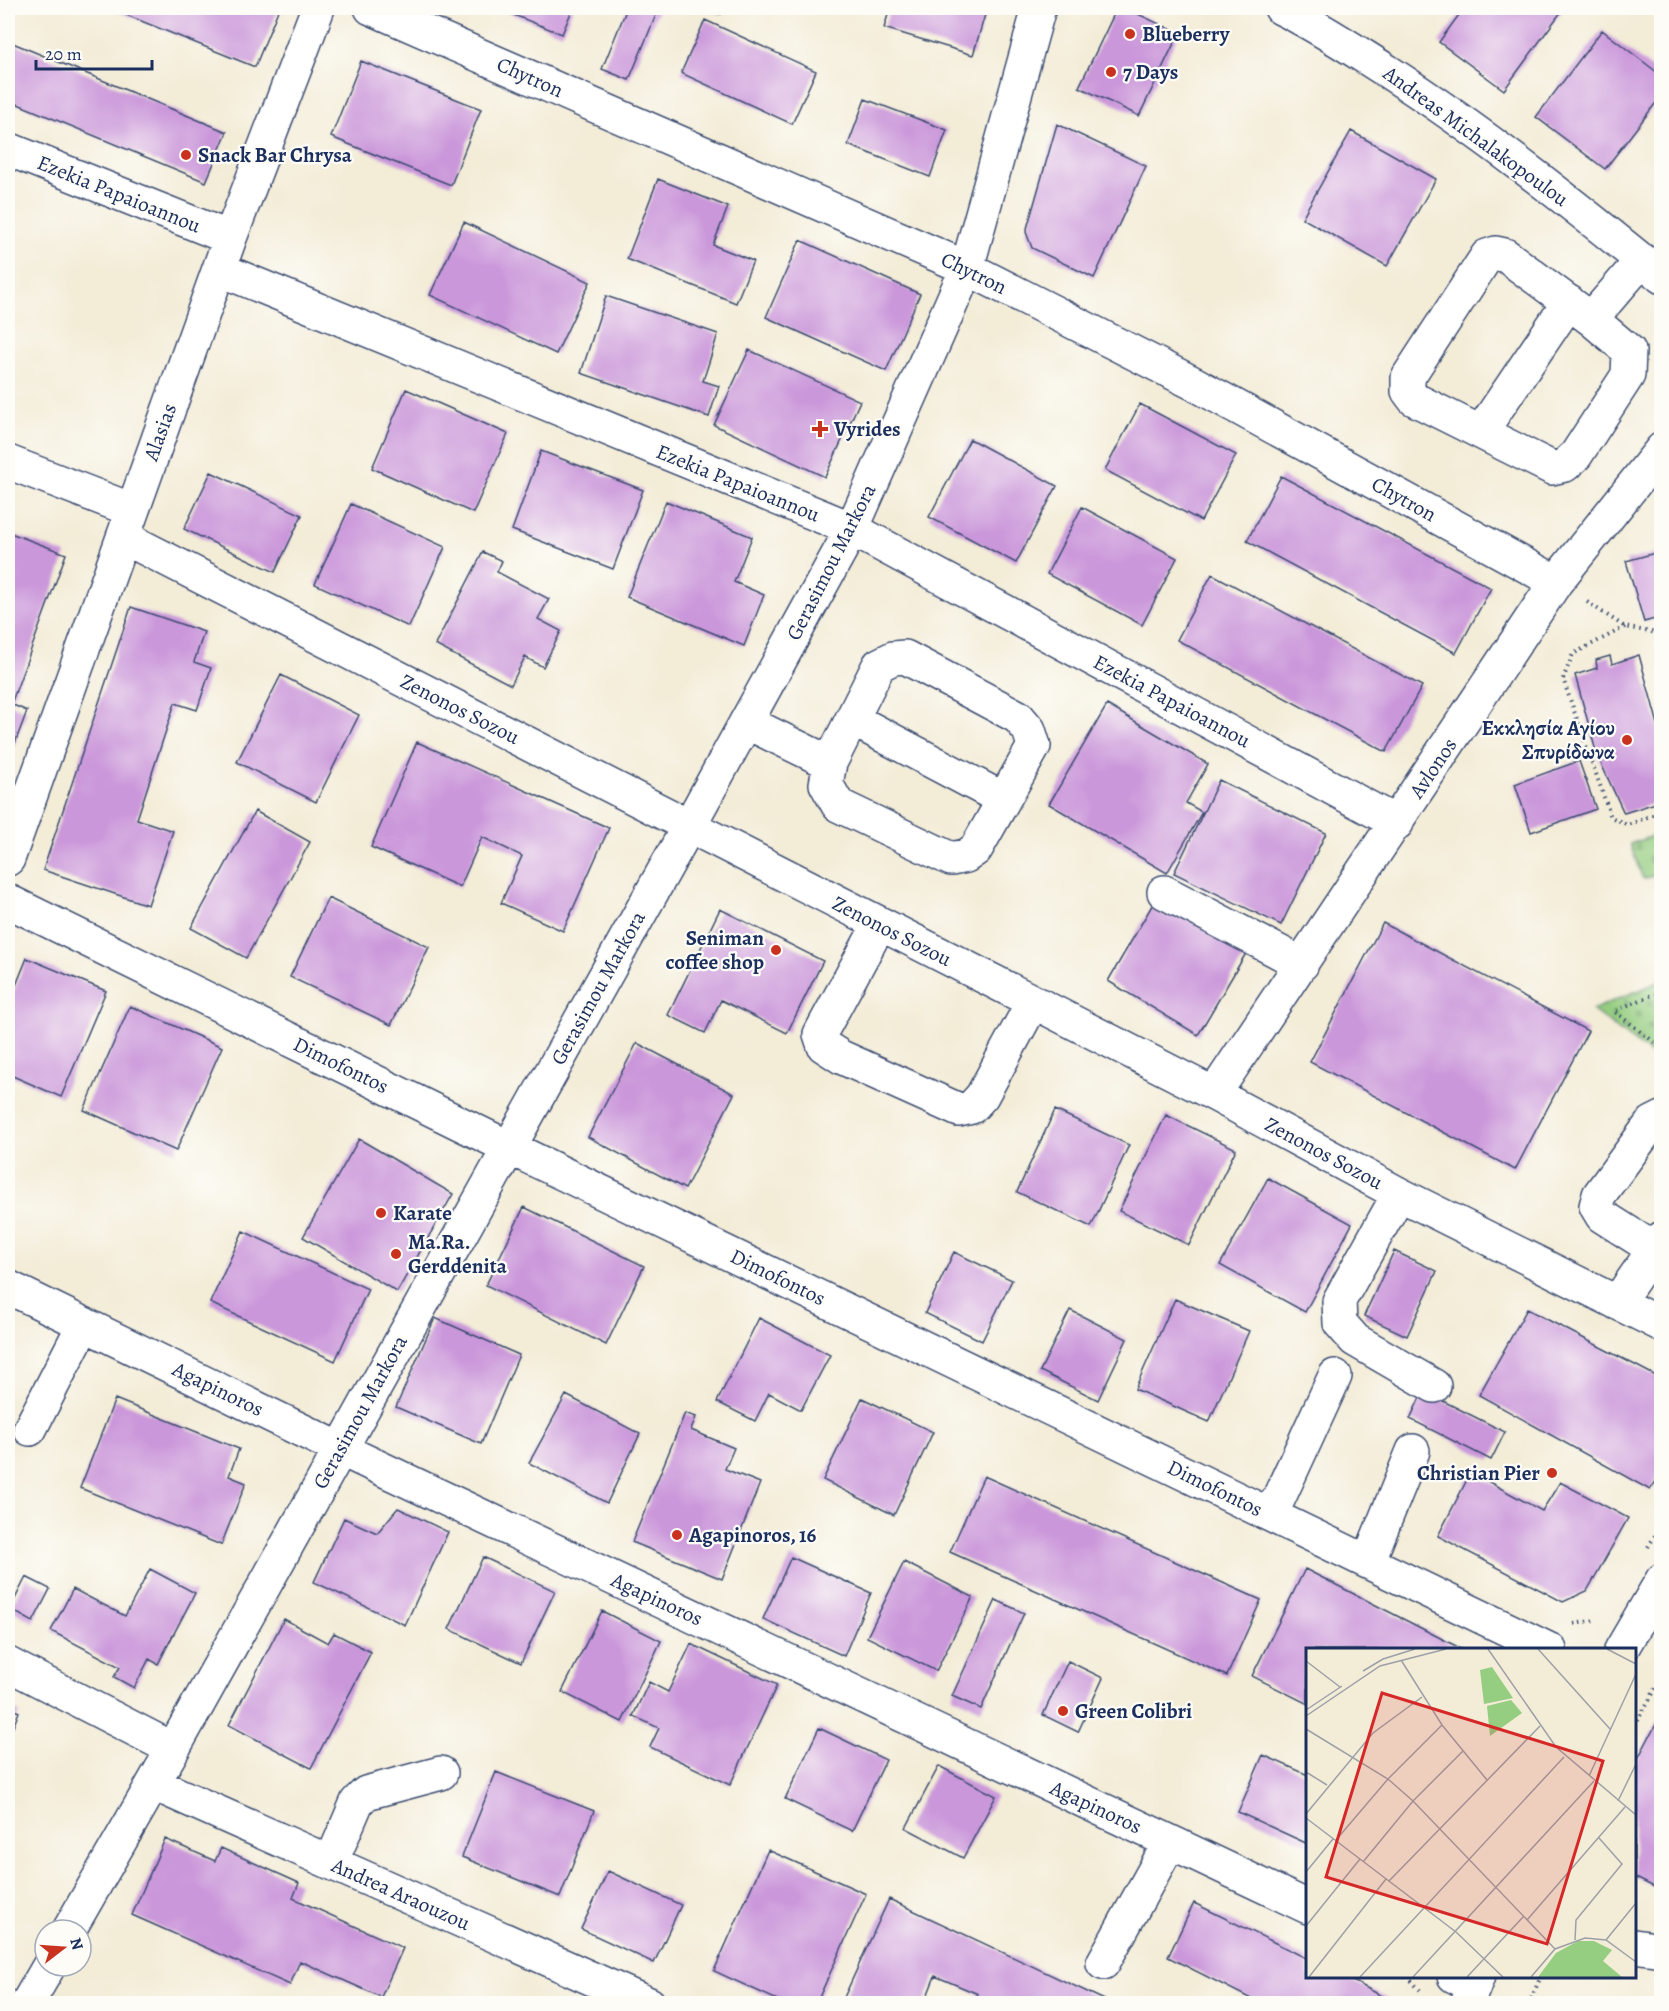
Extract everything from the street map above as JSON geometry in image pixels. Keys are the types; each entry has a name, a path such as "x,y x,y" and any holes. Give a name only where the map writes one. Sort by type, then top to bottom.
{"street":[{"name":"Alasias","path":"8,859 230,238 318,8"},
{"name":"Chytron","path":"371,8 967,268 1195,384 1556,582"},
{"name":"Gerasimou Markora","path":"76,1918 154,1784 689,826 852,529 967,268 1038,8"},
{"name":"Andreas Michalakopoulou","path":"1281,8 1314,24 1443,107 1652,268"},
{"name":"Ezekia Papaioannou","path":"8,149 230,238"},
{"path":"1496,253 1505,255 1580,310 1629,351 1628,375 1576,455 1565,465 1552,468 1414,399 1408,391 1408,377 1487,256 1496,253"},
{"path":"1481,432 1580,310 1652,268"},
{"name":"Ezekia Papaioannou","path":"219,269 852,529 1397,822"},
{"name":"Avlonos","path":"1214,1094 1556,582 1662,449"},
{"name":"Zenonos Sozou","path":"8,462 689,826 1214,1094 1399,1194 1662,1325"},
{"path":"905,657 1018,717 1029,730 1034,746 976,849 966,856 951,859 838,805 826,784 830,763 852,719 879,665 893,658 905,657"},
{"path":"852,719 1003,800"},
{"path":"746,722 830,763"},
{"path":"1164,892 1302,964"},
{"name":"Dimofontos","path":"8,901 508,1147 1546,1648"},
{"path":"879,925 820,1034 824,1046 841,1057 959,1110 972,1107 982,1096 1033,1002"},
{"path":"1617,1303 1658,1243 1602,1216 1596,1206 1599,1195 1652,1123 1662,1118"},
{"path":"1399,1194 1339,1301 1341,1323 1355,1341 1434,1386"},
{"name":"Agapinoros","path":"8,1287 340,1449 1306,1906"},
{"path":"30,1429 84,1324"},
{"path":"1271,1515 1335,1376"},
{"path":"1368,1562 1413,1451"},
{"path":"1622,1648 1662,1580"},
{"path":"8,1664 173,1749"},
{"path":"331,1863 357,1802 366,1793 441,1773"},
{"name":"Andrea Araouzou","path":"154,1784 649,2004"},
{"path":"1103,1963 1170,1842"},
{"path":"1636,1946 1662,1950"},
{"path":"27,2004 42,1978"}],"path":[{"path":"1556,582 1625,627 1662,636"},
{"path":"1625,627 1574,654 1563,679 1611,817 1628,825 1662,811"},
{"path":"1662,991 1614,1011 1662,1048"},
{"path":"1636,1724 1662,1678"},
{"path":"1528,2004 1541,1978"}],"green space":[{"path":"1661,833 1661,873 1643,879 1630,844"},
{"path":"1661,981 1661,1062 1592,1010"}],"building":[{"path":"109,8 279,8 255,67"},
{"path":"496,8 573,8 562,34"},
{"path":"627,8 659,8 629,80 602,69"},
{"path":"697,8 722,8 721,14"},
{"path":"890,8 987,8 973,55 884,28"},
{"path":"1117,8 1125,8 1179,33 1139,116 1079,87"},
{"path":"1464,8 1564,8 1504,90 1439,42"},
{"path":"705,20 816,71 792,124 681,73"},
{"path":"1602,30 1662,76 1662,95 1605,169 1536,117"},
{"path":"8,41 227,132 206,182 8,100"},
{"path":"361,61 481,109 451,185 331,137"},
{"path":"865,99 947,130 930,177 848,145"},
{"path":"1057,124 1146,166 1094,278 1032,248 1026,232"},
{"path":"1351,131 1436,179 1387,266 1302,218"},
{"path":"658,179 728,207 713,245 753,261 736,303 627,259"},
{"path":"464,222 590,282 556,354 430,295"},
{"path":"800,240 920,294 886,371 766,317"},
{"path":"606,296 718,334 703,381 719,386 709,417 581,373"},
{"path":"749,350 860,401 825,477 714,425"},
{"path":"406,389 508,434 473,513 372,468"},
{"path":"1140,404 1236,455 1201,521 1105,470"},
{"path":"970,439 1057,486 1016,563 929,517"},
{"path":"541,451 643,490 613,569 512,530"},
{"path":"211,472 302,515 275,572 184,529"},
{"path":"1281,476 1491,588 1456,653 1247,541"},
{"path":"666,501 752,537 734,582 764,595 744,646 627,597"},
{"path":"351,504 445,547 409,627 315,584"},
{"path":"1082,507 1177,558 1142,625 1047,574"},
{"path":"8,532 66,554 11,704 27,711 8,762"},
{"path":"1662,551 1662,617 1644,622 1626,561"},
{"path":"483,552 502,561 497,572 549,599 538,619 561,631 543,667 525,657 511,685 435,645"},
{"path":"1212,574 1422,686 1386,752 1177,640"},
{"path":"131,607 204,632 194,662 211,668 197,710 175,703 137,819 173,831 148,905 43,870"},
{"name":"Εκκλησία Αγίου Σπυρίδωνα","path":"1639,655 1659,728 1662,801 1624,813 1597,755 1575,675 1597,668 1596,660 1610,656 1612,664"},
{"path":"281,675 359,715 316,802 237,762"},
{"path":"1107,705 1208,764 1186,803 1202,812 1167,873 1049,804"},
{"path":"417,742 609,828 563,931 501,903 522,856 482,837 460,887 371,847"},
{"path":"1579,761 1596,809 1531,832 1515,784"},
{"path":"1219,780 1326,833 1281,925 1174,873"},
{"path":"255,811 310,842 246,958 191,928"},
{"path":"328,898 429,947 391,1025 290,977"},
{"path":"1154,902 1252,943 1198,1035 1108,981"},
{"path":"720,909 823,961 787,1033 721,1000 705,1033 668,1015"},
{"path":"1383,923 1588,1031 1515,1170 1310,1062"},
{"path":"27,958 106,991 61,1097 8,1074 8,1005"},
{"path":"130,1006 222,1047 176,1151 84,1110"},
{"path":"637,1043 734,1094 685,1189 588,1137"},
{"path":"1055,1110 1129,1145 1091,1227 1017,1192"},
{"path":"1166,1115 1236,1149 1189,1245 1119,1211"},
{"path":"359,1139 453,1194 397,1292 303,1237"},
{"path":"1268,1178 1352,1224 1305,1312 1220,1265"},
{"path":"524,1207 644,1266 606,1345 486,1285"},
{"path":"243,1231 368,1289 335,1361 210,1303"},
{"path":"1394,1251 1437,1271 1407,1336 1364,1316"},
{"path":"954,1252 1012,1280 982,1341 925,1313"},
{"path":"1175,1299 1249,1331 1209,1422 1135,1389"},
{"path":"1527,1309 1662,1379 1662,1473 1650,1490 1479,1395"},
{"path":"1070,1310 1127,1339 1098,1400 1040,1371"},
{"path":"435,1318 519,1355 481,1444 396,1407"},
{"path":"759,1318 830,1355 801,1410 769,1393 755,1421 717,1402"},
{"path":"1423,1391 1505,1432 1491,1460 1410,1419"},
{"path":"566,1395 640,1434 607,1503 529,1463"},
{"path":"862,1398 933,1432 894,1515 823,1480"},
{"path":"115,1399 239,1449 229,1476 246,1483 221,1545 80,1488"},
{"path":"685,1413 696,1417 691,1430 734,1448 725,1469 760,1483 722,1579 632,1542"},
{"path":"1471,1472 1542,1511 1560,1482 1628,1518 1587,1591 1563,1602 1438,1536"},
{"path":"984,1476 1261,1600 1227,1676 950,1552"},
{"path":"398,1508 448,1532 405,1625 314,1582 344,1518 377,1533"},
{"path":"483,1557 555,1591 521,1663 449,1629"},
{"path":"791,1557 871,1593 844,1656 763,1619"},
{"path":"904,1562 973,1597 936,1671 867,1637"},
{"path":"150,1569 195,1593 158,1664 149,1659 134,1688 114,1677 120,1667 51,1631 73,1589 125,1616"},
{"path":"1305,1569 1460,1648 1306,1648 1306,1703 1252,1676"},
{"path":"26,1577 50,1589 33,1622 10,1609"},
{"path":"996,1600 1024,1613 981,1709 952,1696"},
{"path":"602,1611 661,1641 622,1722 562,1692"},
{"path":"284,1619 328,1643 334,1633 371,1652 311,1768 229,1725"},
{"path":"691,1644 777,1685 730,1785 650,1747 659,1728 633,1716 649,1682 668,1692"},
{"path":"1068,1661 1103,1678 1078,1732 1043,1715"},
{"path":"8,1707 19,1712 8,1740"},
{"path":"1662,1713 1662,1891 1636,1878 1636,1762"},
{"path":"819,1728 886,1760 852,1831 785,1799"},
{"path":"1263,1755 1306,1774 1306,1843 1238,1812"},
{"path":"939,1766 996,1796 963,1858 906,1828"},
{"path":"496,1772 594,1811 560,1897 462,1857"},
{"path":"165,1839 215,1861 221,1848 299,1883 293,1898 403,1948 381,1997 300,1961 290,1985 132,1915"},
{"path":"768,1850 866,1894 816,2004 786,2004 714,1971"},
{"path":"608,1871 681,1905 654,1963 581,1929"},
{"path":"889,1899 1113,2004 974,2004 978,1994 935,1976 924,2004 841,2004"},
{"path":"1194,1903 1306,1958 1306,1978 1347,1978 1398,2004 1261,2004 1168,1957"}],"place":[{"name":"Blueberry","path":"1130,34"},
{"name":"7 Days","path":"1111,72"},
{"name":"Snack Bar Chrysa","path":"186,155"},
{"name":"Vyrides","path":"820,429"},
{"name":"Εκκλησία Αγίου Σπυρίδωνα","path":"1627,740"},
{"name":"Seniman coffee shop","path":"776,950"},
{"name":"Karate","path":"381,1213"},
{"name":"Ma.Ra. Gerddenita","path":"396,1254"},
{"name":"Christian Pier","path":"1552,1473"},
{"name":"Agapinoros, 16","path":"677,1535"},
{"name":"Green Colibri","path":"1063,1711"}]}
